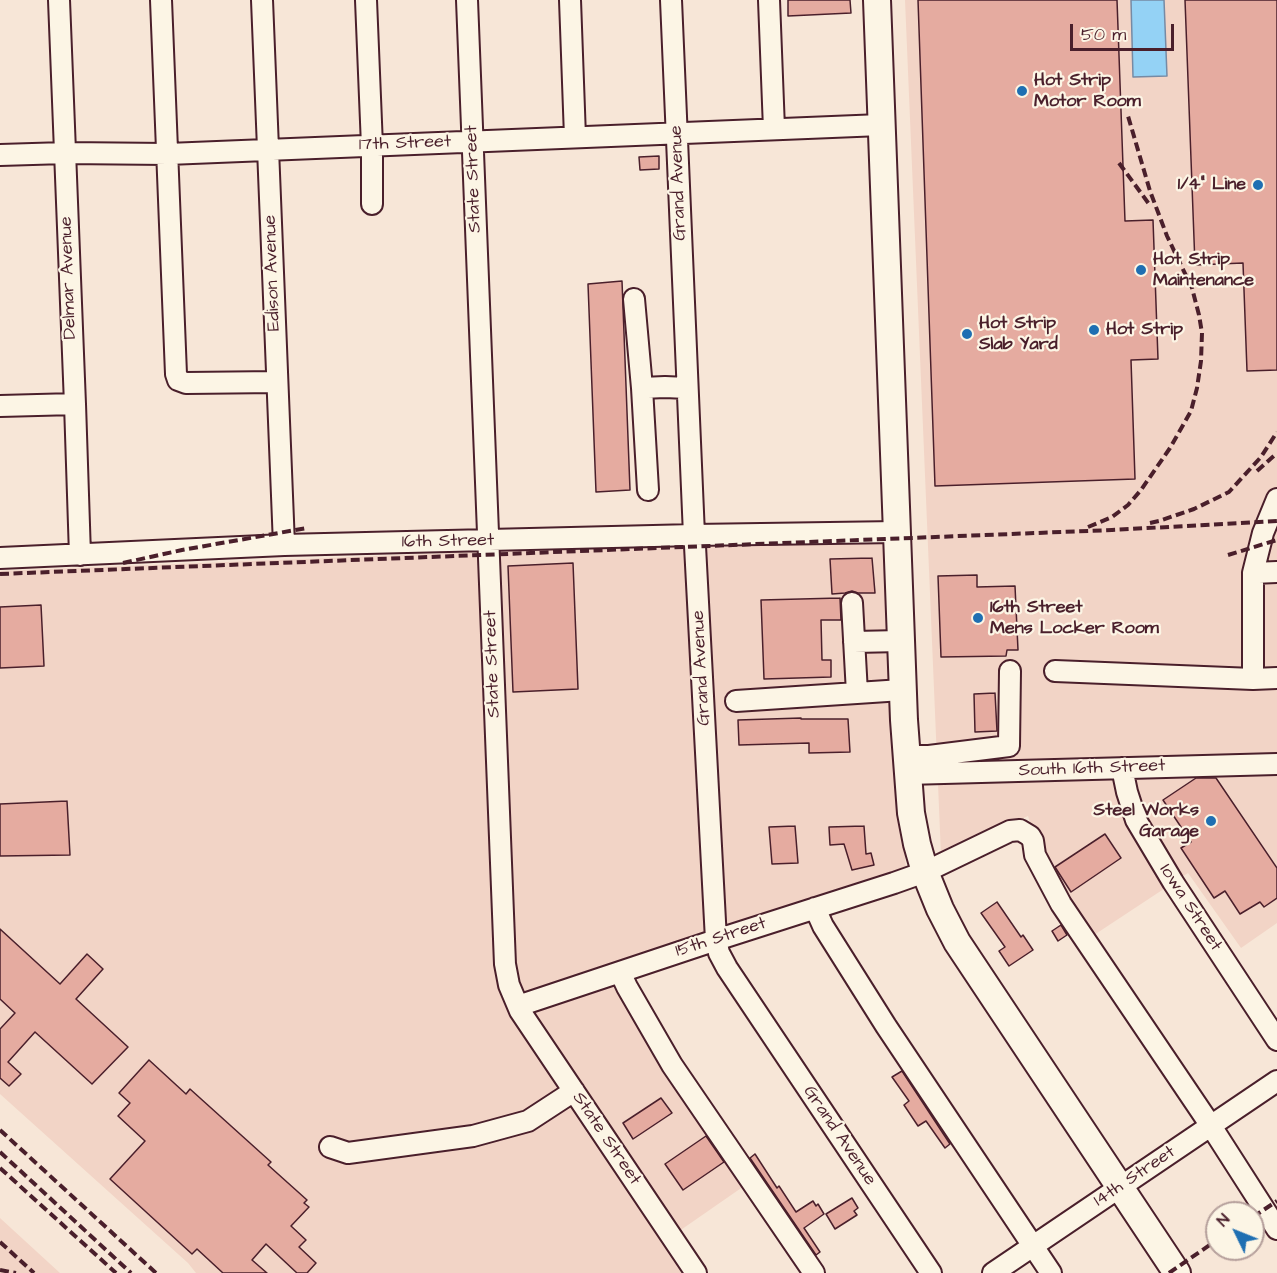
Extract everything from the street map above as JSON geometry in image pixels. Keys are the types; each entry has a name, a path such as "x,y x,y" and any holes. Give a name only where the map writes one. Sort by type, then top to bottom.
{"main road":[{"path":"877,0 903,690 911,813 917,844 940,909 957,942 1177,1273"}],"street":[{"name":"Delmar Avenue","path":"59,0 80,555"},
{"path":"161,0 176,374 178,380 196,384 277,382"},
{"name":"Edison Avenue","path":"262,0 284,545"},
{"path":"366,0 372,204"},
{"name":"State Street","path":"467,0 505,964 509,985 518,1006 696,1273"},
{"path":"570,0 575,137"},
{"name":"Grand Avenue","path":"671,0 694,535 716,940 719,953 727,968 931,1273"},
{"path":"769,0 774,129"},
{"name":"17th Street","path":"0,155 168,154 881,125"},
{"path":"634,299 648,490"},
{"path":"642,388 687,388"},
{"path":"0,406 75,404"},
{"path":"1253,679 1253,573 1263,533 1277,499"},
{"name":"16th Street","path":"0,558 284,545 897,532"},
{"path":"1253,573 1277,572"},
{"path":"852,603 857,693"},
{"path":"854,642 901,641"},
{"path":"907,765 929,756 1009,746 1010,671"},
{"path":"1055,671 1277,678"},
{"path":"736,700 903,690"},
{"name":"South 16th Street","path":"907,765 1122,768 1277,764"},
{"name":"Iowa Street","path":"1122,768 1136,820 1173,882 1277,1040"},
{"name":"15th Street","path":"518,1006 894,883 925,872 1010,831 1020,830 1030,836 1033,841 1035,855 1061,904 1211,1126"},
{"path":"815,908 823,926 886,1026 1051,1273"},
{"path":"620,972 672,1065 814,1273"},
{"name":"14th Street","path":"993,1273 1277,1081"},
{"path":"330,1148 348,1153 473,1136 528,1121 574,1091"},
{"path":"1211,1126 1277,1229"}],"shaded area":[{"path":"905,0 1277,0 1277,923 1241,948 1188,873 1091,937 1045,869 1028,816 941,855"},
{"path":"882,536 906,870 605,968 747,1184 662,1243 682,1273 196,1273 188,1263 0,1094 0,571"},
{"path":"0,1218 60,1273 0,1273"}],"water":[{"path":"1131,0 1164,0 1167,76 1133,77"}],"building":[{"path":"788,0 850,0 851,13 788,16"},
{"path":"918,0 1117,0 1125,221 1153,220 1158,359 1131,360 1135,479 935,486"},
{"path":"1185,0 1277,0 1277,370 1247,371 1243,263 1195,265"},
{"path":"659,156 659,169 640,170 639,157"},
{"path":"622,281 630,490 596,492 588,284"},
{"path":"872,558 875,593 852,591 832,594 830,559"},
{"path":"573,563 578,689 513,692 508,566"},
{"name":"16th Street Mens Locker Room","path":"977,575 977,587 1015,586 1018,650 1007,650 1006,656 941,657 938,576"},
{"path":"840,598 841,620 821,620 822,660 831,660 831,677 764,679 761,600"},
{"path":"41,605 44,666 0,668 0,607"},
{"path":"995,693 997,731 975,732 974,694"},
{"path":"848,719 850,752 809,753 809,743 739,745 738,720"},
{"name":"Steel Works Garage","path":"1196,778 1216,778 1277,868 1277,898 1264,907 1260,902 1240,914 1225,891 1214,898 1181,848 1191,842 1163,800"},
{"path":"67,801 70,855 0,856 0,804"},
{"path":"795,826 798,863 772,864 769,827"},
{"path":"864,826 866,854 871,853 874,865 852,870 844,844 830,845 829,827"},
{"path":"1105,834 1121,858 1071,892 1055,867"},
{"path":"997,902 1033,950 1009,966 999,951 1005,947 981,913"},
{"path":"1061,925 1067,935 1058,941 1052,931"},
{"path":"0,929 60,984 87,954 103,969 76,999 128,1047 92,1084 35,1032 8,1062 21,1074 9,1086 0,1078 0,1029 15,1013 0,999"},
{"path":"149,1060 186,1094 190,1089 271,1162 268,1165 307,1200 304,1203 309,1207 291,1226 306,1240 299,1247 316,1263 307,1273 297,1273 266,1244 252,1260 267,1273 223,1273 197,1249 192,1254 110,1179 145,1141 118,1116 130,1103 119,1093"},
{"path":"902,1071 950,1144 945,1148 926,1121 918,1126 904,1105 909,1101 892,1077"},
{"path":"661,1098 672,1113 633,1139 623,1123"},
{"path":"706,1136 724,1162 683,1190 665,1164"},
{"path":"755,1154 796,1212 813,1201 816,1206 818,1204 824,1214 804,1228 820,1252 816,1255 750,1158"},
{"path":"852,1198 858,1208 854,1211 857,1215 835,1229 826,1214"}],"railway":[{"path":"1088,527 1112,517 1128,505 1170,448 1191,411 1201,361 1202,333 1192,288 1167,236 1150,191 1128,116"},
{"path":"1119,163 1149,204"},
{"path":"1150,523 1194,509 1229,492 1261,457 1277,432"},
{"path":"1257,471 1277,453"},
{"path":"0,574 1112,530 1277,521"},
{"path":"123,563 307,528"},
{"path":"1228,555 1277,540"},
{"path":"0,1130 156,1273"},
{"path":"0,1152 131,1273"},
{"path":"0,1168 116,1273"},
{"path":"1265,1209 1277,1201"},
{"path":"0,1242 34,1273"},
{"path":"1169,1273 1205,1248"},
{"path":"0,1270 16,1273"}],"place":[{"name":"Hot Strip Motor Room","path":"1022,91"},
{"name":"1/4\" Line","path":"1258,185"},
{"name":"Hot Strip Maintenance","path":"1141,270"},
{"name":"Hot Strip","path":"1094,330"},
{"name":"Hot Strip Slab Yard","path":"967,334"},
{"name":"16th Street Mens Locker Room","path":"978,618"},
{"name":"Steel Works Garage","path":"1211,821"}]}
